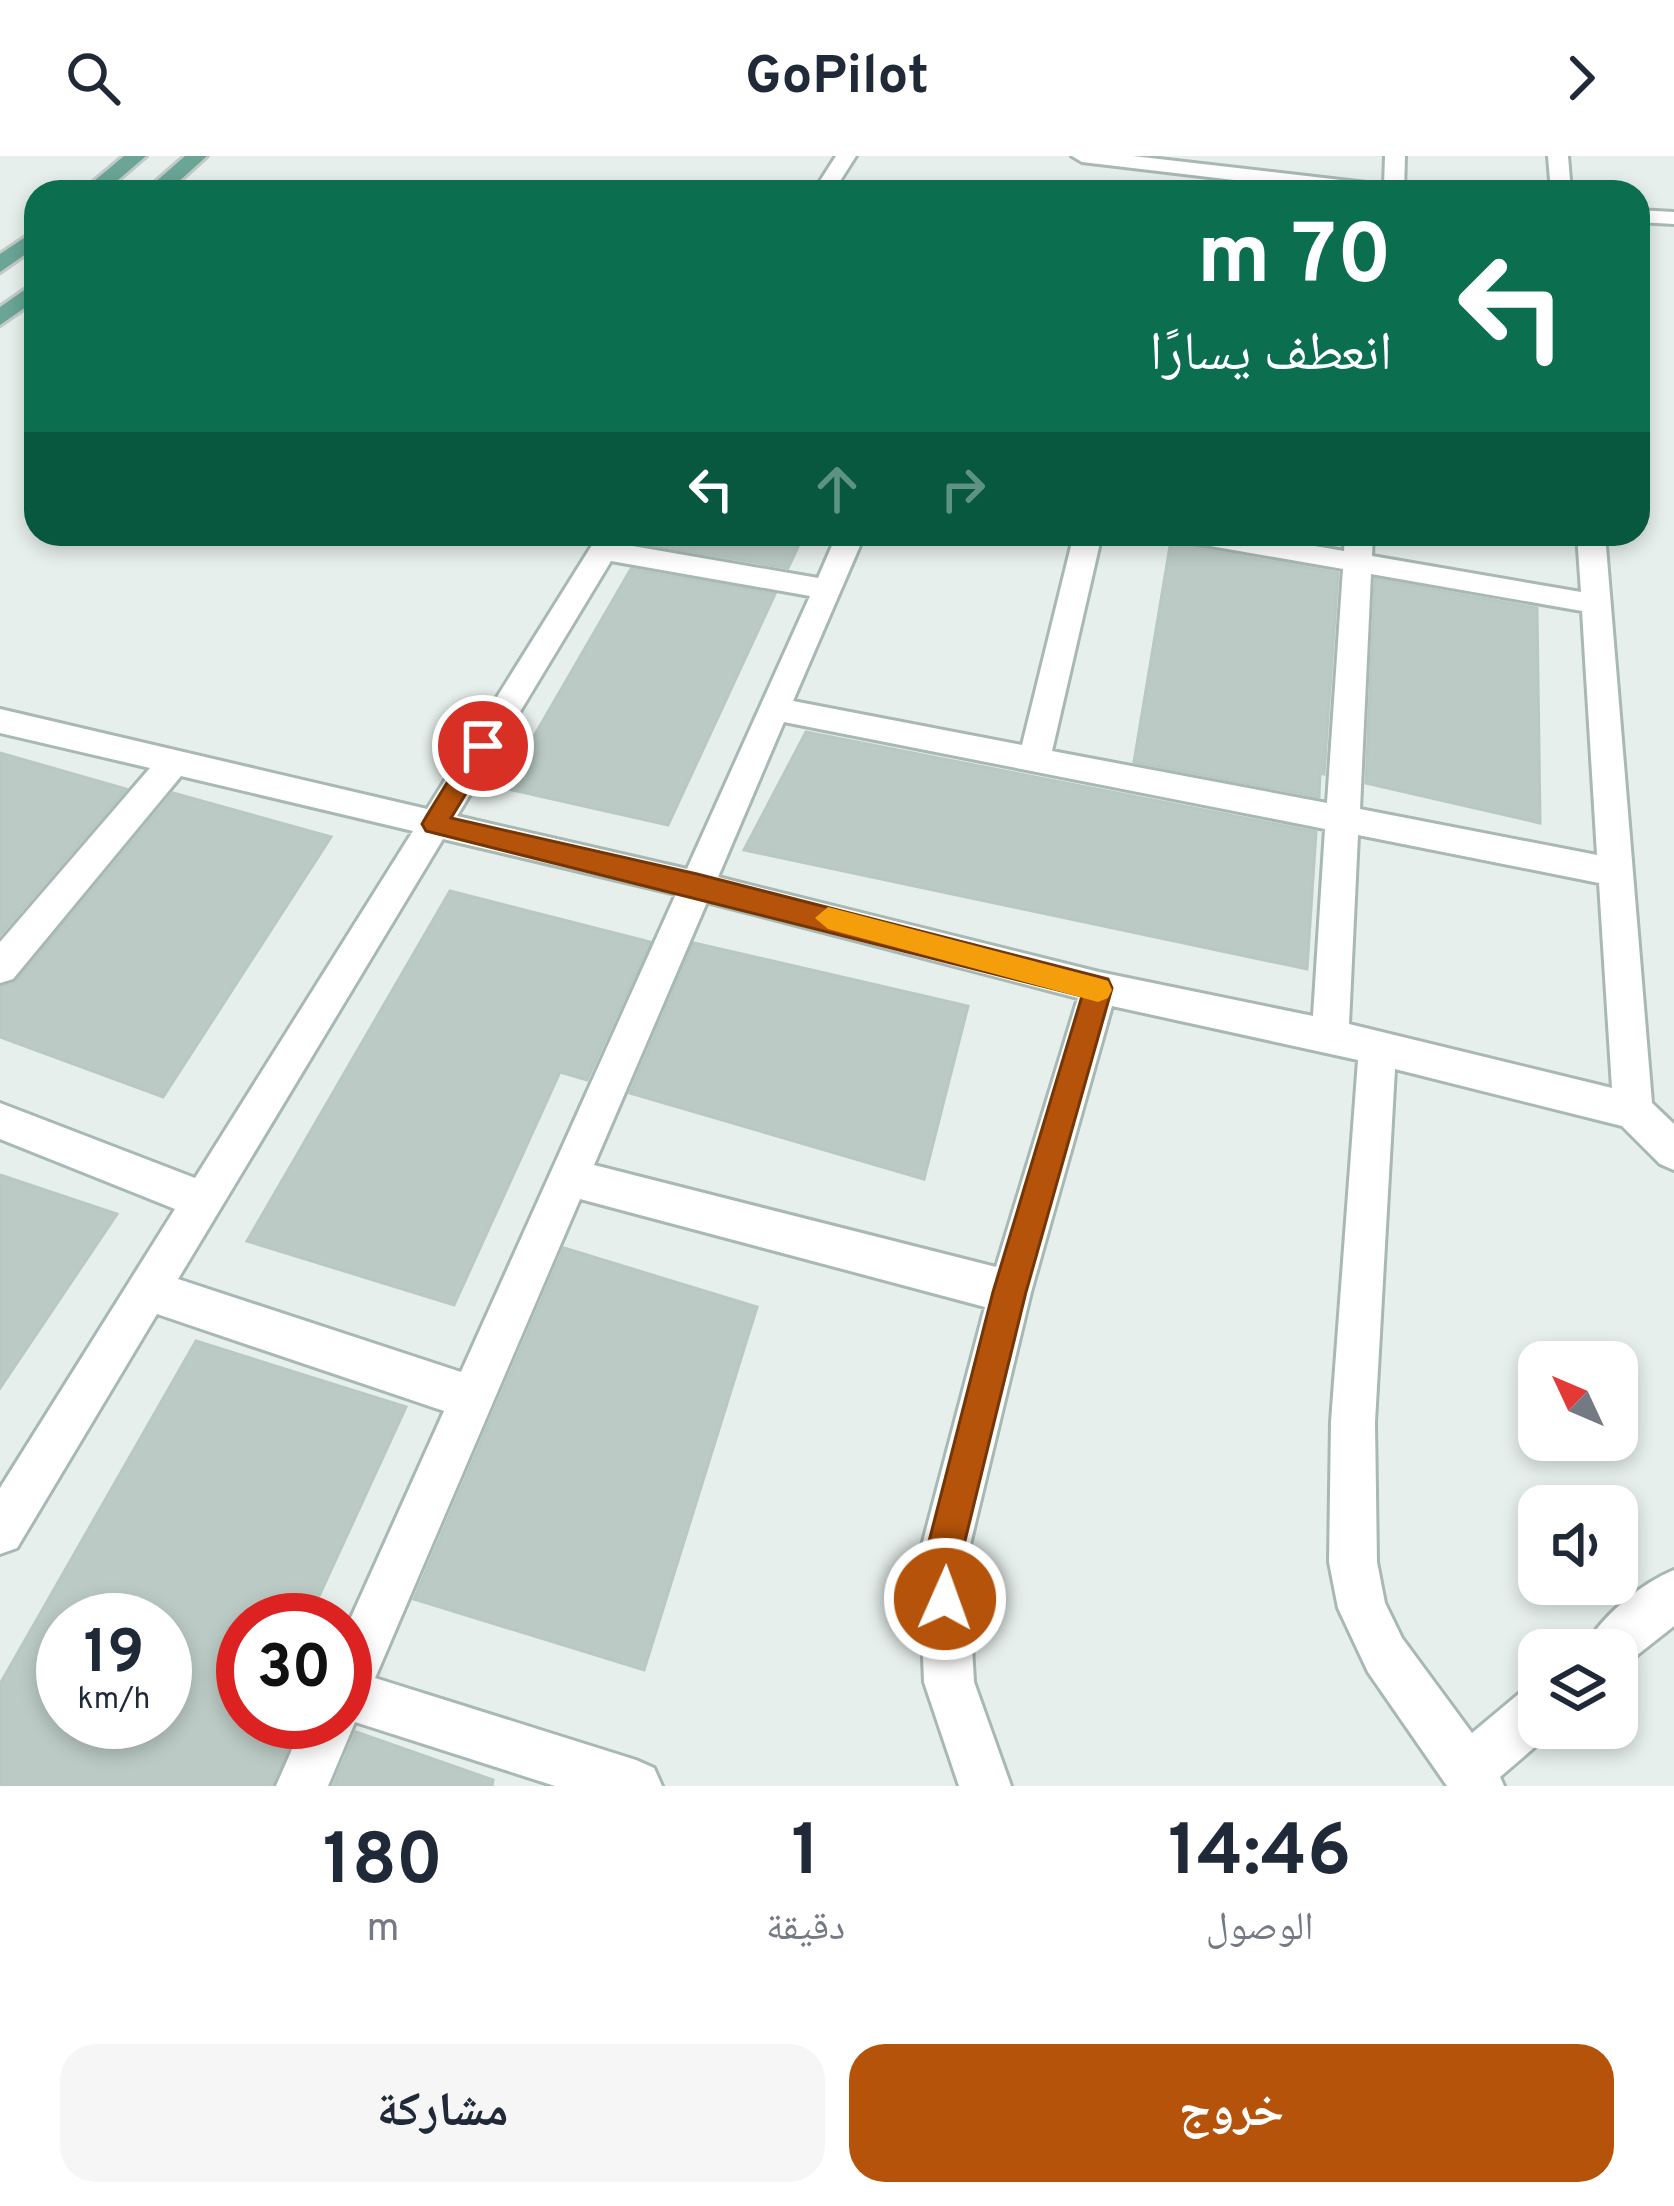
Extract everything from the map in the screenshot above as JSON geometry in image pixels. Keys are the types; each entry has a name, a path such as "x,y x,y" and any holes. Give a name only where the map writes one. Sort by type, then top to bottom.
{"main road":[{"path":"106,180 136,156"},
{"path":"168,180 197,156"},
{"path":"0,266 24,246"},
{"path":"0,318 24,299"}],"street":[{"path":"1082,156 1262,180"},
{"path":"4,1516 606,546"},
{"path":"627,546 827,589"},
{"path":"372,1628 846,546"},
{"path":"1034,759 1085,546"},
{"path":"1592,546 1633,1112"},
{"path":"1330,1036 1359,548 1596,604"},
{"path":"774,709 1615,872"},
{"path":"0,721 697,885 1099,988 1378,1047 1633,1112 1674,1151"},
{"path":"0,968 172,763"},
{"path":"985,1786 949,1682 943,1557 1010,1292 1099,988"},
{"path":"1378,1047 1353,1422 1352,1562 1362,1608 1385,1655 1473,1778 1518,1732"},
{"path":"0,1121 203,1201"},
{"path":"568,1177 1010,1292"},
{"path":"148,1290 471,1398"},
{"path":"1633,1629 1674,1594"},
{"path":"372,1700 636,1786"},
{"path":"302,1786 318,1749"}],"building":[{"path":"657,546 798,546 788,568"},
{"path":"1170,546 1338,573 1319,797 1134,762"},
{"path":"631,569 775,594 668,825 504,788"},
{"path":"1375,579 1537,608 1540,823 1366,783"},
{"path":"806,732 1316,832 1307,969 744,850"},
{"path":"0,753 126,789 0,935"},
{"path":"173,793 331,837 163,1097 0,1037 0,987 16,982"},
{"path":"450,891 650,942 587,1080 560,1072 454,1305 247,1241"},
{"path":"694,943 968,1006 924,1179 630,1093"},
{"path":"0,1175 117,1214 0,1388"},
{"path":"564,1248 757,1307 644,1670 414,1599"},
{"path":"196,1341 406,1407 320,1593 216,1593 216,1749 288,1749 272,1786 0,1786 0,1684 36,1621 36,1749 192,1749 192,1593 52,1593"},
{"path":"372,1738 493,1780 492,1786 333,1786 349,1749 372,1749"}],"slow traffic":[{"path":"828,918 1098,990"}],"route":[{"path":"483,746 435,824 697,885 1099,988 1010,1292 954,1513 943,1557 945,1599"}]}
